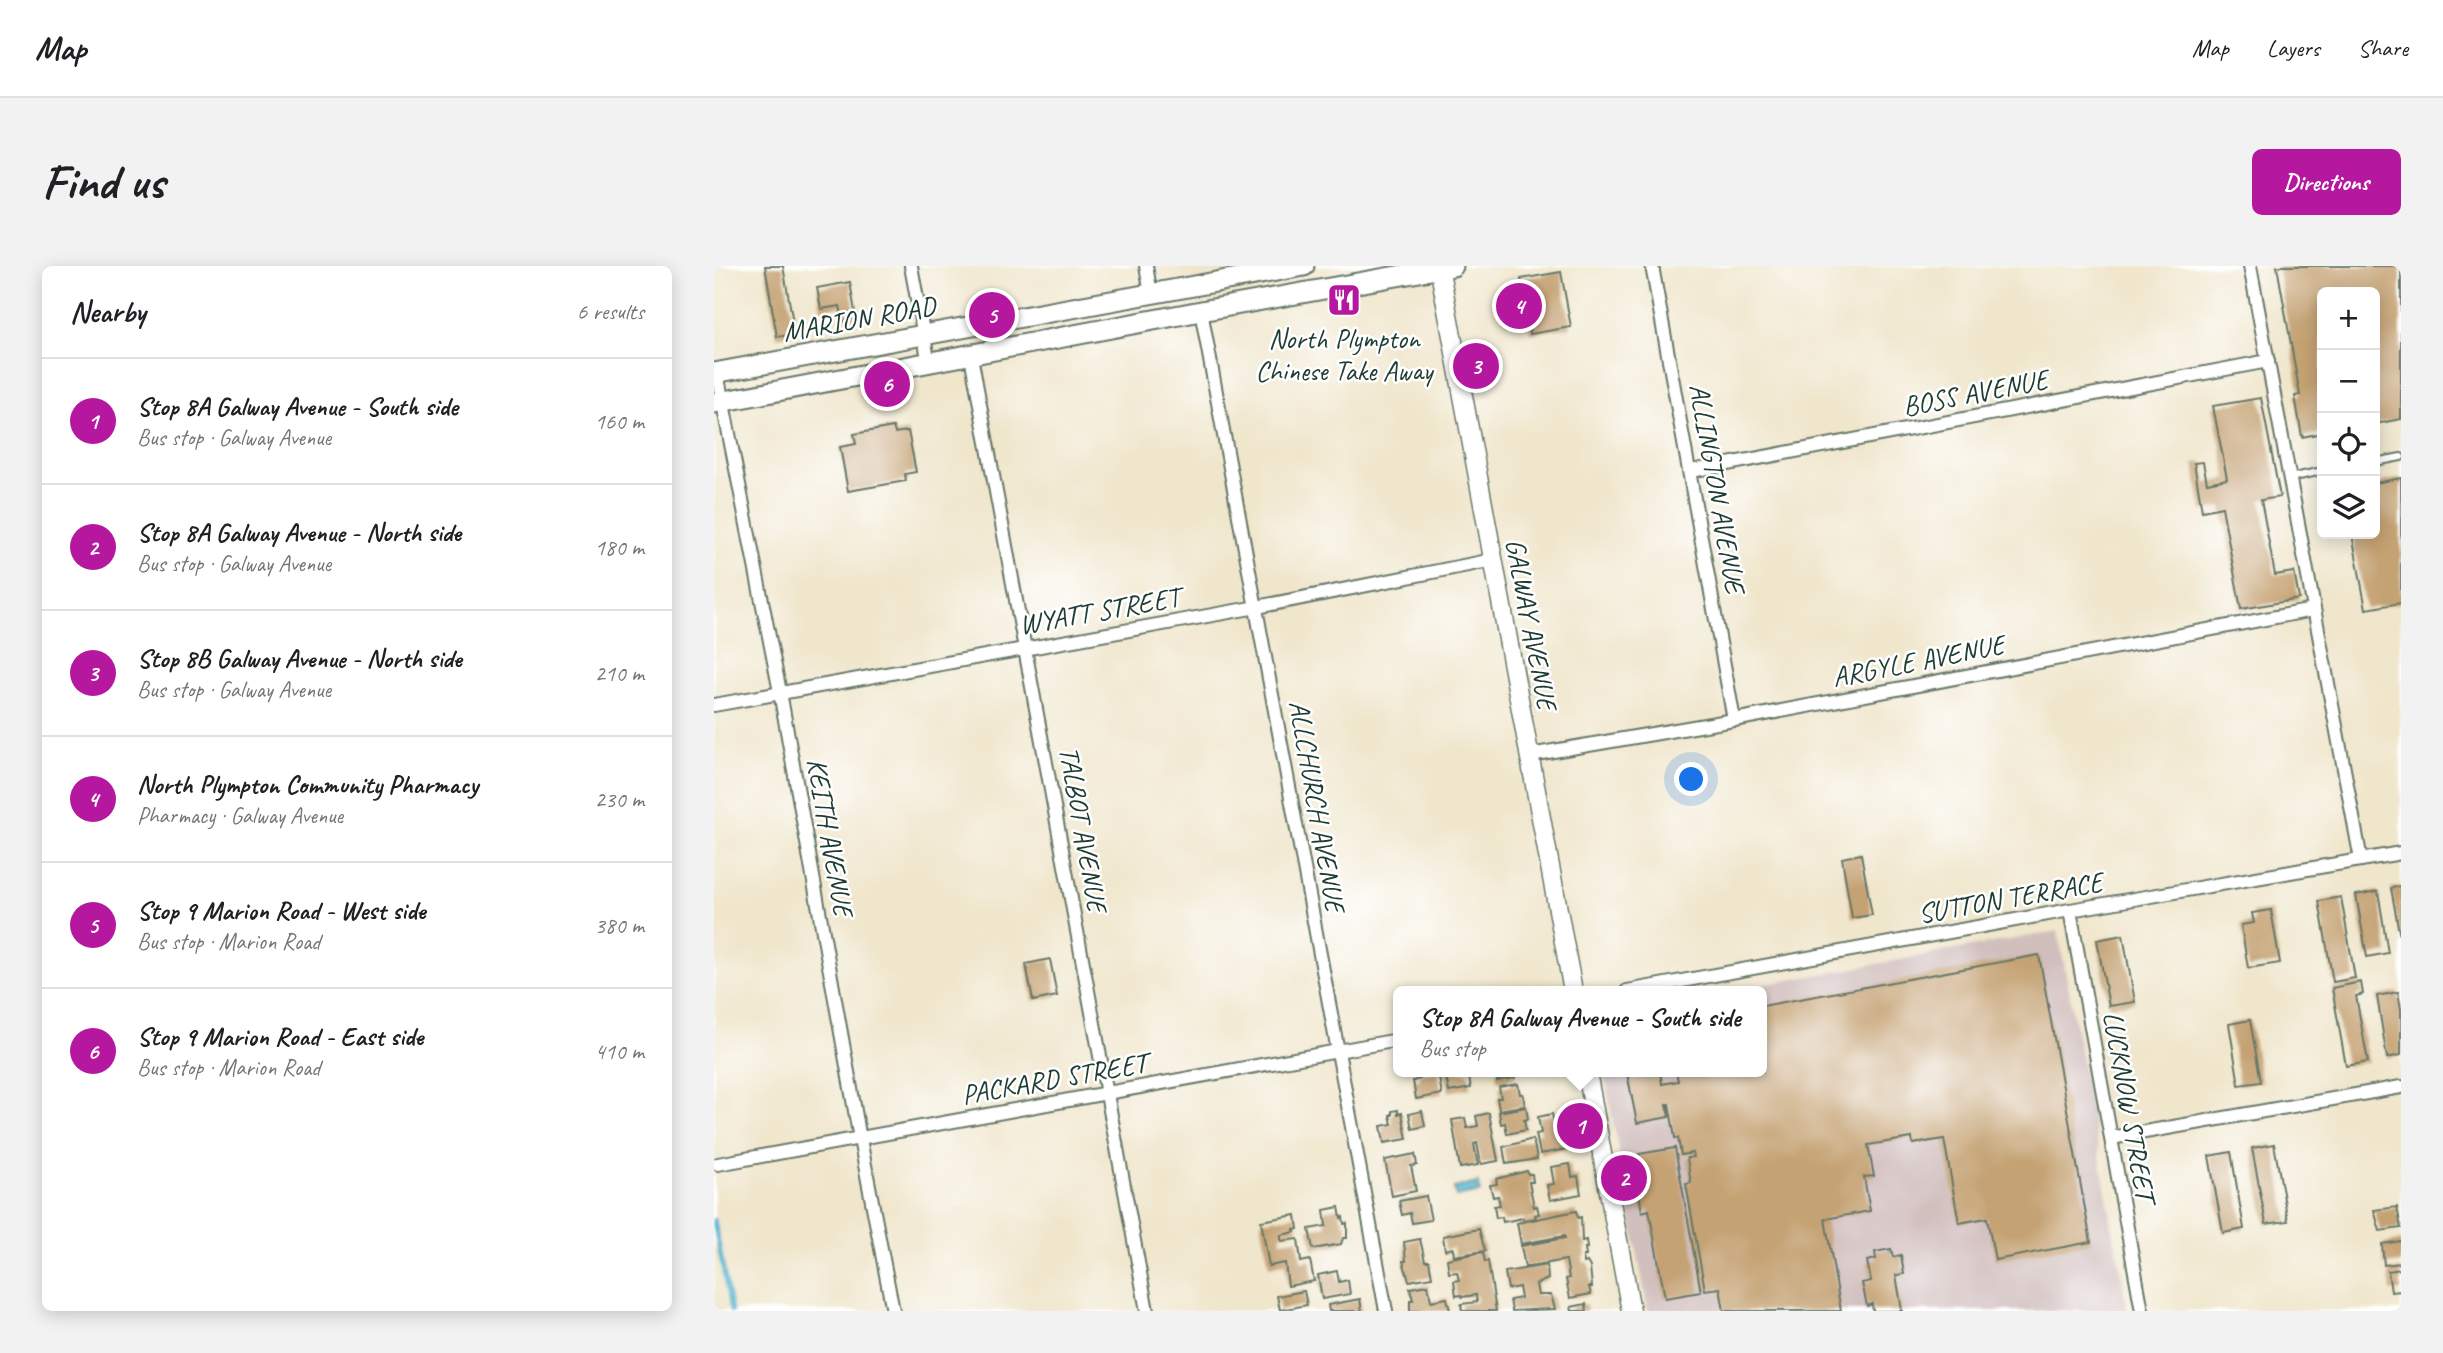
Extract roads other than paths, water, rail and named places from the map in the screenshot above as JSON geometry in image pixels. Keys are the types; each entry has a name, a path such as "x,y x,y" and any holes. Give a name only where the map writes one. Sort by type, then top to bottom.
{"main road":[{"name":"MARION ROAD","path":"716,373 1304,266"},
{"name":"MARION ROAD","path":"718,403 1444,267"}],"street":[{"path":"911,266 929,364"},
{"path":"1146,266 1151,295"},
{"name":"ALLINGTON AVENUE","path":"1652,266 1734,720"},
{"path":"2250,266 2361,860"},
{"name":"GALWAY AVENUE","path":"1444,267 1493,560 1572,986"},
{"name":"ALLCHURCH AVENUE","path":"1201,311 1386,1311"},
{"name":"TALBOT AVENUE","path":"971,356 1147,1311"},
{"name":"BOSS AVENUE","path":"1691,471 2268,361"},
{"name":"KEITH AVENUE","path":"716,373 718,403 780,692 893,1311"},
{"name":"WYATT STREET","path":"714,705 1256,607 1493,560"},
{"name":"ARGYLE AVENUE","path":"1530,755 1734,720 2314,610"},
{"name":"SUTTON TERRACE","path":"1655,986 2401,853"},
{"name":"LUCKNOW STREET","path":"2070,910 2142,1311"},
{"name":"PACKARD STREET","path":"718,1164 1393,1041"},
{"path":"1588,1077 1631,1311"},
{"path":"2111,1138 2401,1087"}],"lane":[{"path":"2380,460 2401,457"},
{"path":"2289,478 2317,472"}],"water":[{"path":"1478,1183 1480,1192 1456,1197 1454,1188"}],"waterway":[{"path":"714,1220 731,1311"}],"place":[{"name":"North Plympton Chinese Take Away","path":"1344,300"},
{"name":"North Plympton Community Pharmacy","path":"1519,306"},
{"name":"Stop 9 Marion Road - West side","path":"992,315"},
{"name":"Stop 8B Galway Avenue - North side","path":"1476,366"},
{"name":"Stop 9 Marion Road - East side","path":"887,384"},
{"name":"Stop 8A Galway Avenue - South side","path":"1580,1126"},
{"name":"Stop 8A Galway Avenue - North side","path":"1624,1178"}]}
